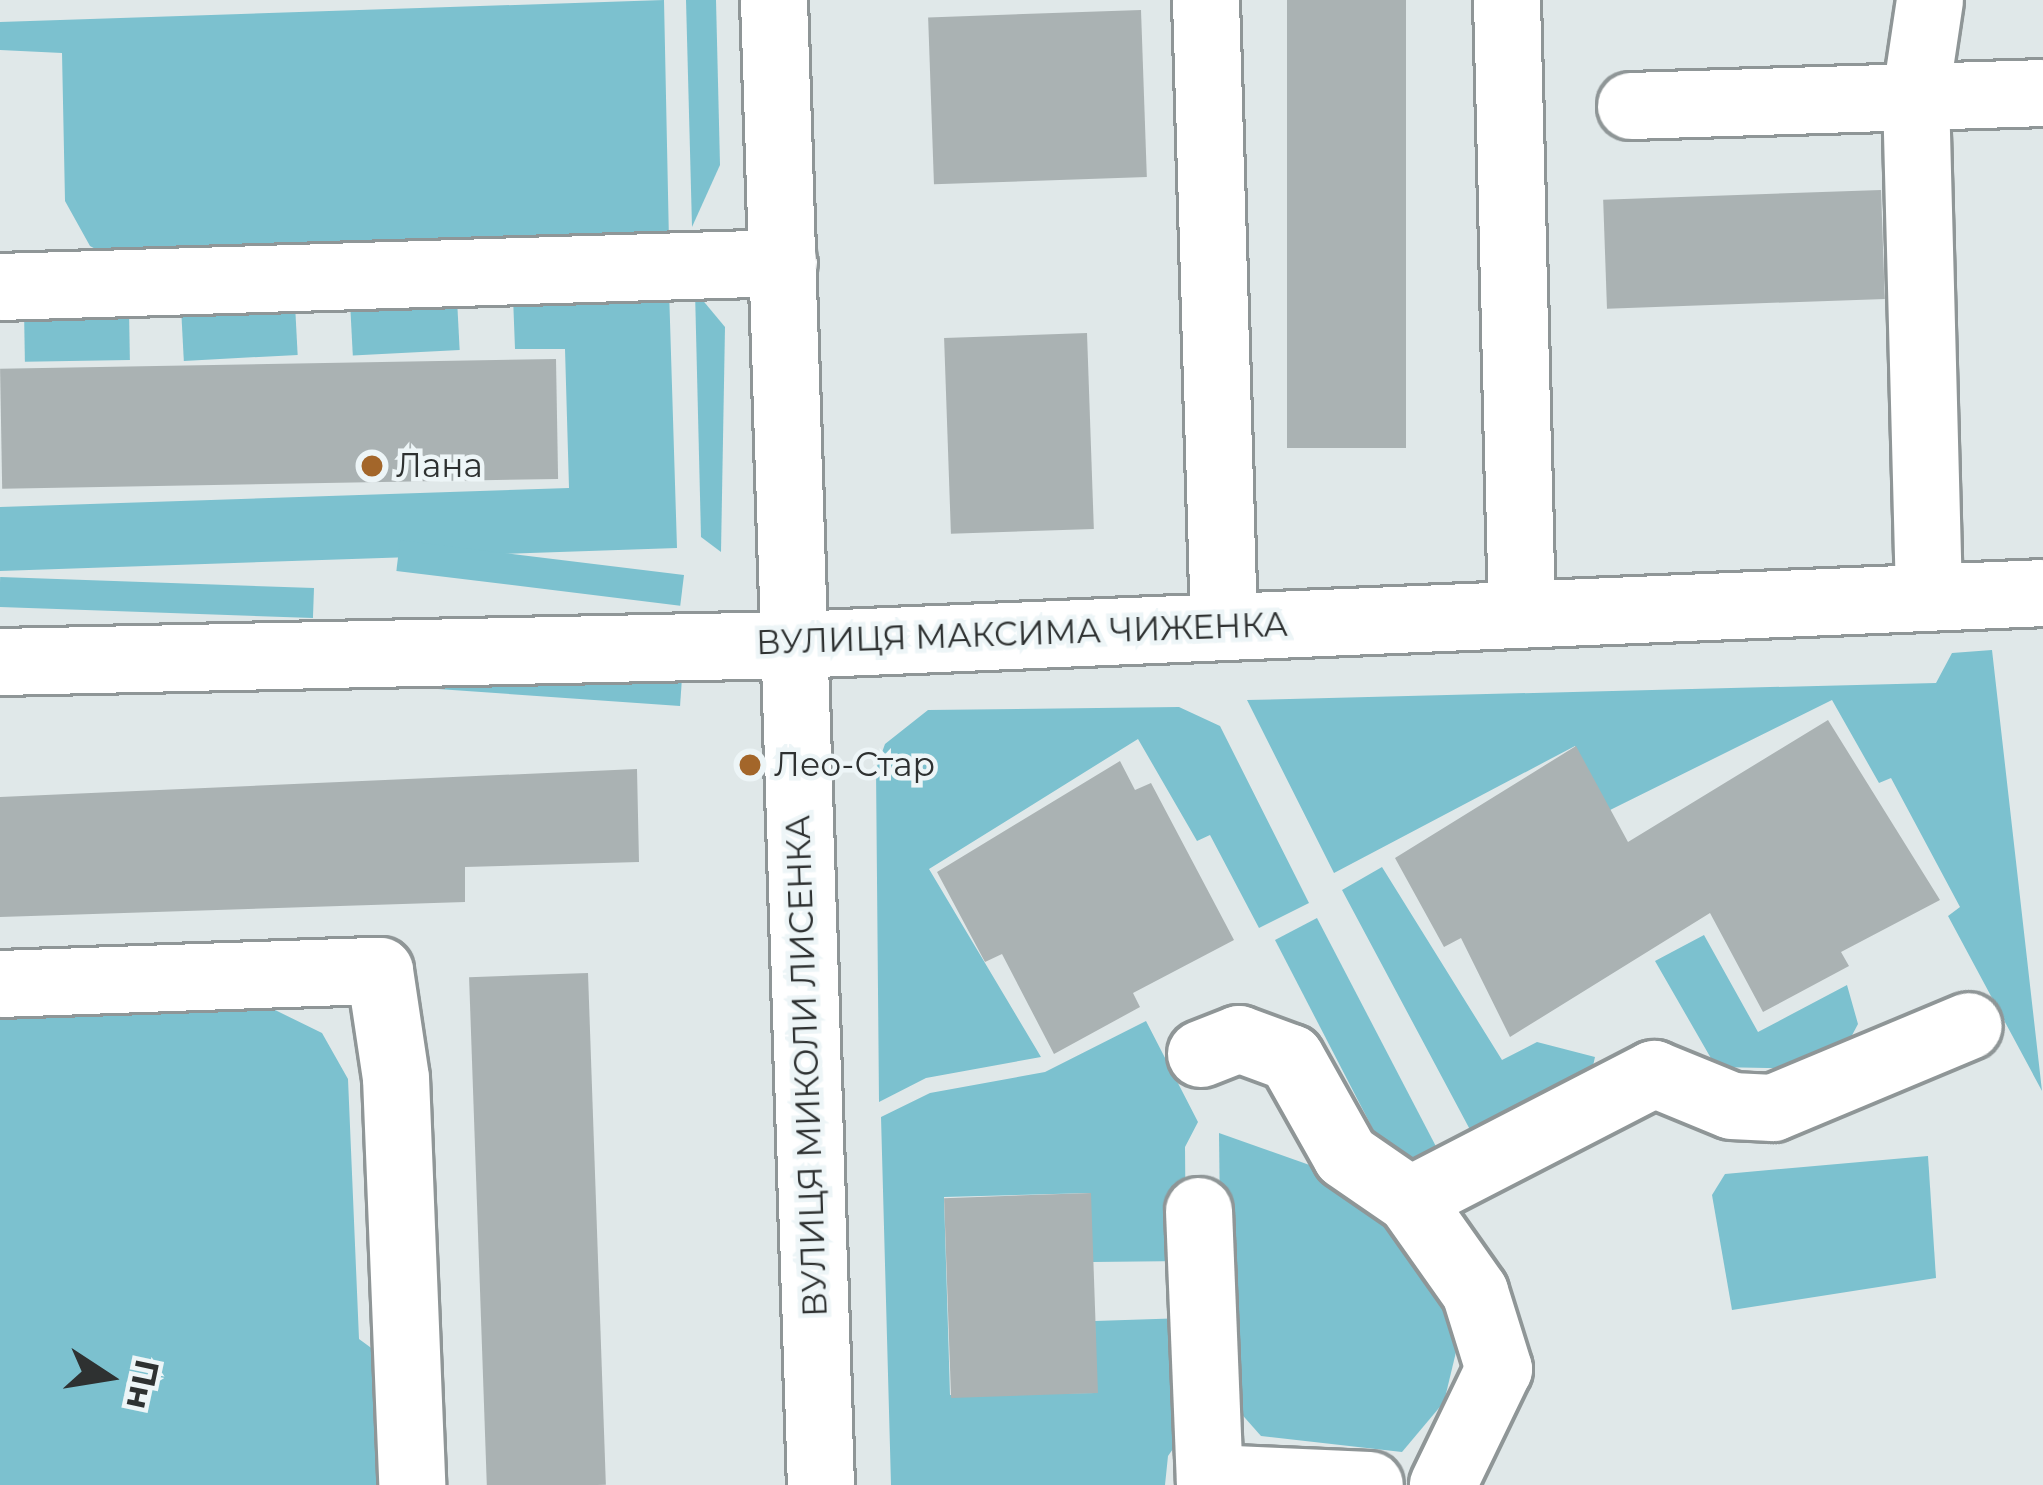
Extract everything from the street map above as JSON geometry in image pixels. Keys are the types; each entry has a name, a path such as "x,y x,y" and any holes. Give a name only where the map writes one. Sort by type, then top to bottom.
{"street":[{"name":"ВУЛИЦЯ МИКОЛИ ЛИСЕНКА","path":"774,0 821,1485"},
{"path":"1206,0 1224,626"},
{"path":"1507,0 1522,612"},
{"path":"1929,595 1916,94 1930,0"},
{"path":"1631,106 2043,93"},
{"path":"0,286 784,263"},
{"name":"ВУЛИЦЯ МАКСИМА ЧИЖЕНКА","path":"0,662 794,645 2043,593"},
{"path":"0,983 380,971 396,1078 412,1485"},
{"path":"1410,1200 1654,1074 1732,1106 1773,1108 1969,1027"},
{"path":"1201,1054 1239,1039 1279,1049 1346,1156 1410,1200 1494,1328 1499,1369 1443,1485"},
{"path":"1199,1211 1210,1481 1370,1485"}],"shaded area":[{"path":"664,0 669,242 112,258 90,246 65,201 62,53 0,50 0,22"},
{"path":"686,0 716,0 720,165 692,227"},
{"path":"669,289 677,548 0,571 0,507 569,488 565,349 515,349 513,297"},
{"path":"695,291 725,327 721,552 701,537"},
{"path":"457,299 460,350 353,356 350,305"},
{"path":"295,304 298,355 184,361 181,310"},
{"path":"129,309 130,360 25,362 24,311"},
{"path":"400,540 684,575 680,606 396,571"},
{"path":"0,577 314,588 313,618 0,607"},
{"path":"2,630 682,678 680,706 0,658"},
{"path":"1992,650 2042,1091 1948,916 1960,907 1891,778 1879,783 1832,700 1598,816 1575,746 1334,873 1247,700 1936,683 1952,653"},
{"path":"1179,707 1220,726 1309,903 1259,928 1210,835 1197,841 1138,739 929,869 1041,1057 926,1078 879,1102 876,769 885,744 928,710"},
{"path":"1382,867 1502,1060 1537,1042 1595,1057 1591,1075 1475,1139 1342,890"},
{"path":"1317,918 1442,1158 1399,1158 1377,1137 1275,940"},
{"path":"1704,935 1758,1032 1847,985 1858,1024 1849,1041 1818,1069 1716,1067 1655,961"},
{"path":"275,1010 322,1033 348,1079 359,1339 374,1350 379,1485 0,1485 0,1019"},
{"path":"1146,1021 1198,1122 1185,1147 1186,1261 1092,1262 1090,1193 944,1197 950,1395 1096,1393 1095,1321 1186,1318 1189,1426 1168,1456 1165,1485 891,1485 881,1117 930,1093 1045,1072"},
{"path":"1219,1133 1318,1168 1383,1219 1462,1327 1444,1402 1402,1452 1261,1436 1222,1392"},
{"path":"1928,1156 1936,1278 1732,1310 1712,1195 1725,1174"}],"building":[{"path":"1287,0 1406,0 1406,448 1287,448"},
{"path":"1141,10 1147,177 934,184 928,17"},
{"path":"1881,190 1885,299 1607,309 1603,200"},
{"path":"1087,333 1094,529 951,534 944,338"},
{"path":"556,359 558,479 2,489 0,369"},
{"path":"1828,720 1940,900 1841,952 1849,966 1763,1012 1710,913 1510,1037 1461,938 1444,947 1395,858 1576,746 1628,842"},
{"path":"1120,761 1135,790 1151,783 1234,940 1133,993 1140,1007 1054,1054 1002,954 985,962 937,872"},
{"path":"637,769 639,862 465,867 465,902 0,917 0,797"},
{"path":"588,973 606,1485 487,1485 469,977"},
{"path":"1091,1193 1098,1393 951,1398 944,1198"}],"place":[{"name":"Лана","path":"372,466"},
{"name":"Лео-Стар","path":"750,765"}]}
